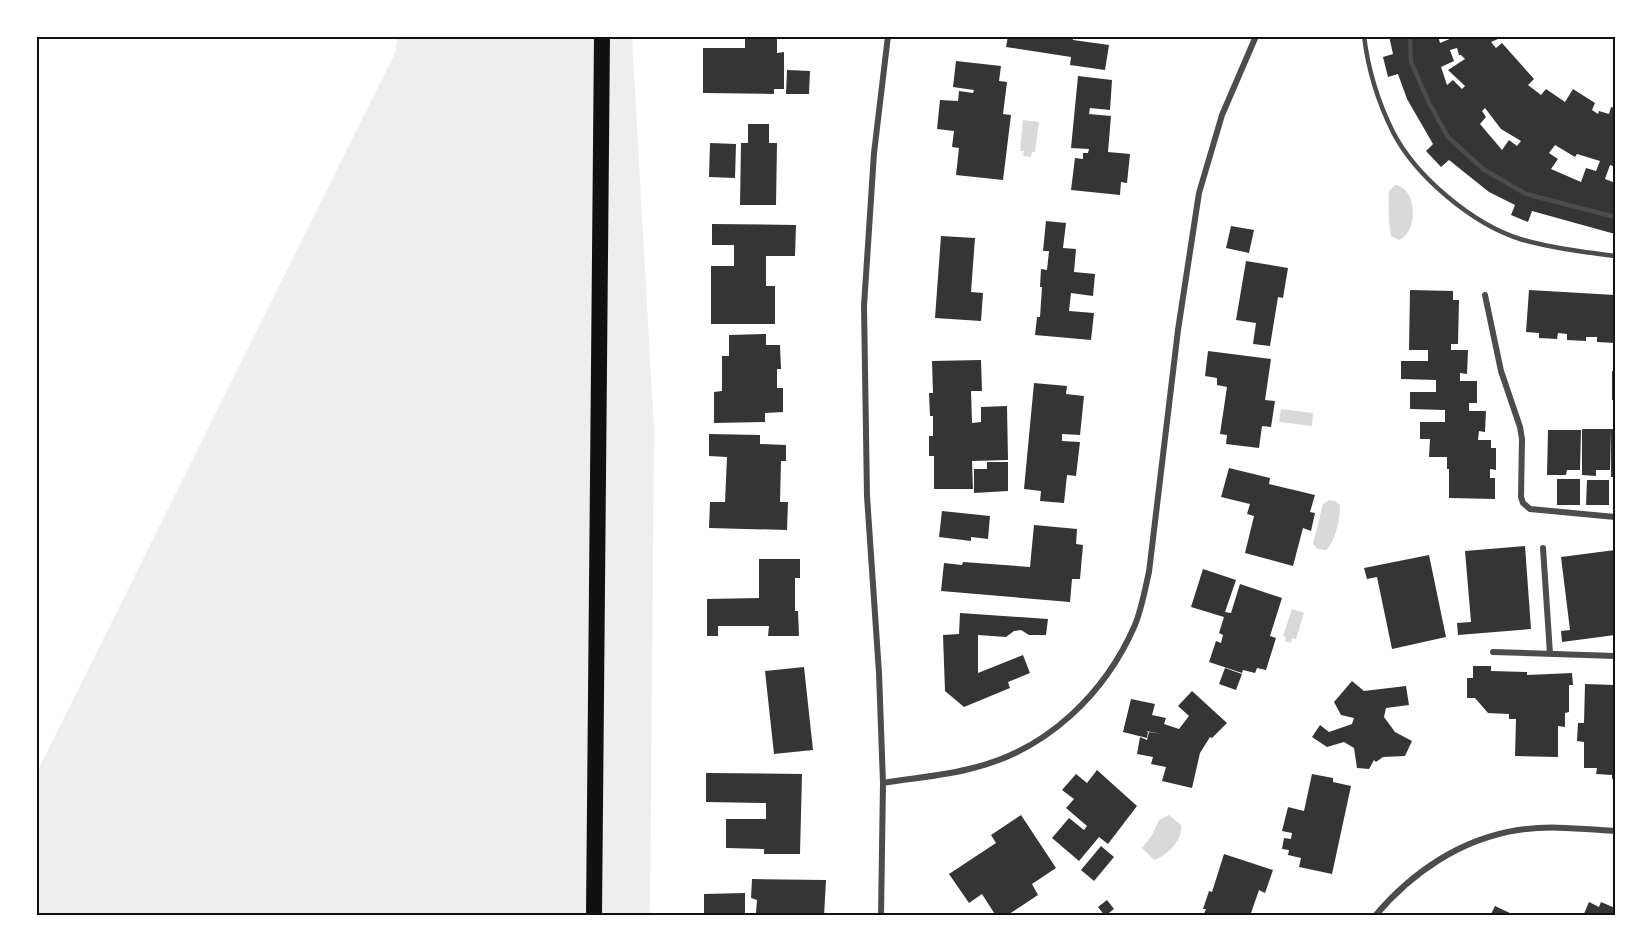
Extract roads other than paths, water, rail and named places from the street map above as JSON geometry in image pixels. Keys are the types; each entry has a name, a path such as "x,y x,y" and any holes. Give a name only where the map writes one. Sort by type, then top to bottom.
{"highway":[{"path":"594,916 602,36"}],"street":[{"path":"881,916 883,783 879,673 867,496 864,306 874,153 888,36"},
{"path":"883,783 973,768 1008,757 1035,743 1082,707 1111,668 1125,643 1137,618 1149,572 1178,330 1199,193 1222,115 1256,36"},
{"path":"1485,296 1501,371 1520,427 1523,503 1530,509 1615,518"},
{"path":"1543,548 1550,654"},
{"path":"1493,652 1615,656"},
{"path":"1375,916 1408,881 1437,860 1487,837 1520,830 1575,828 1615,831"}],"lane":[{"path":"1364,36 1374,83 1394,134 1419,167 1454,201 1484,222 1521,239 1585,253 1615,256"},
{"path":"1410,36 1411,63 1448,137 1483,169 1526,194 1615,217"}]}
